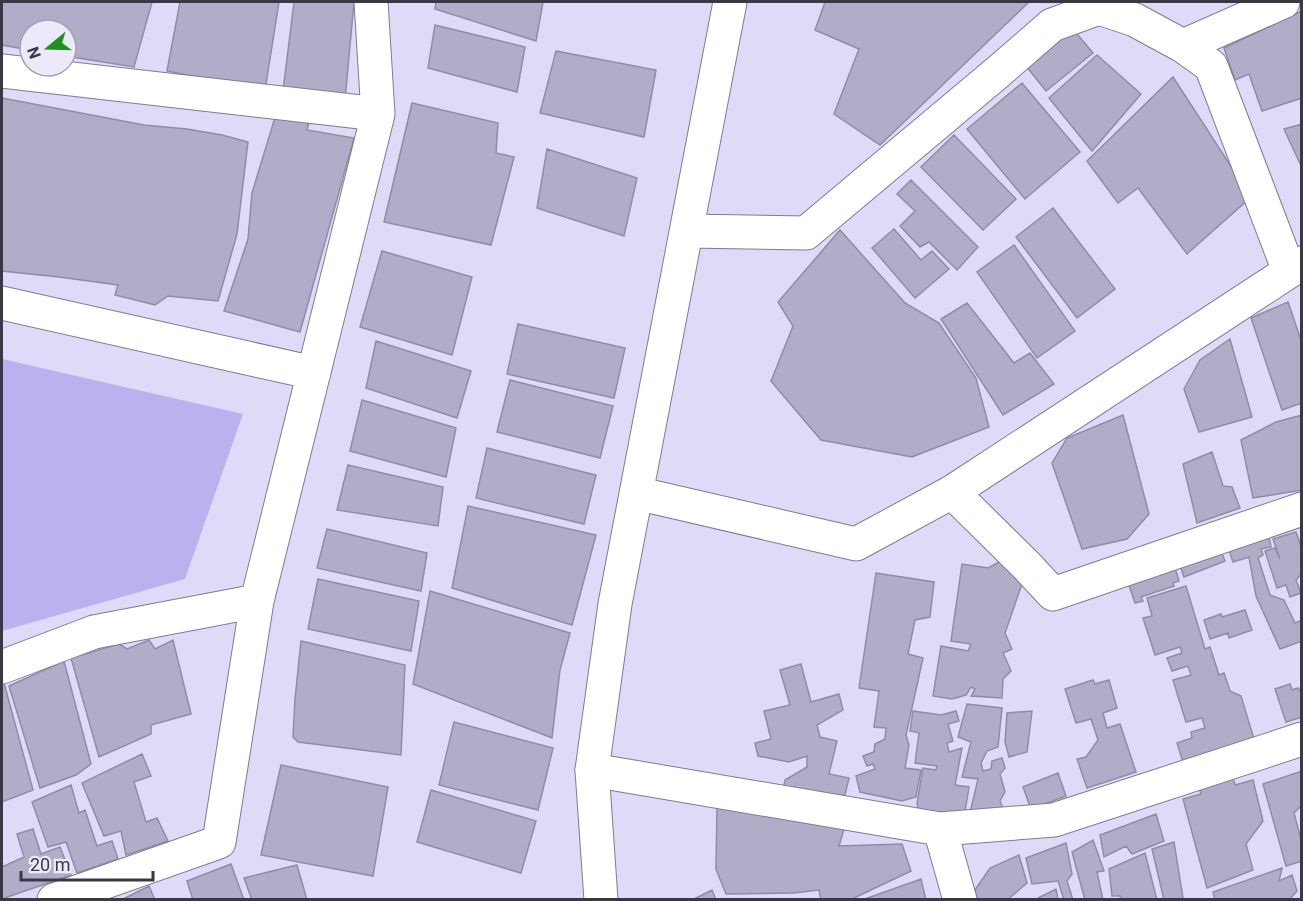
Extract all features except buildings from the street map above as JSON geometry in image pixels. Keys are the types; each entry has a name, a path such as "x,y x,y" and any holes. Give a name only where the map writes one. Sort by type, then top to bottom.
{"street":[{"path":"54,900 219,842 257,601 378,114 371,2"},
{"path":"601,900 592,770 615,604 730,2"},
{"path":"1183,46 1283,2"},
{"path":"636,494 856,544 952,492 1295,267 1211,66 1183,46 1100,5 1052,25 806,232 687,231"},
{"path":"2,71 378,114"},
{"path":"2,303 314,373"},
{"path":"952,492 1053,594 1302,509"},
{"path":"2,667 94,632 257,601"},
{"path":"592,770 940,829 1054,820 1302,739"},
{"path":"940,829 960,900"}],"shaded area":[{"path":"2,359 243,414 185,579 2,631"}]}
